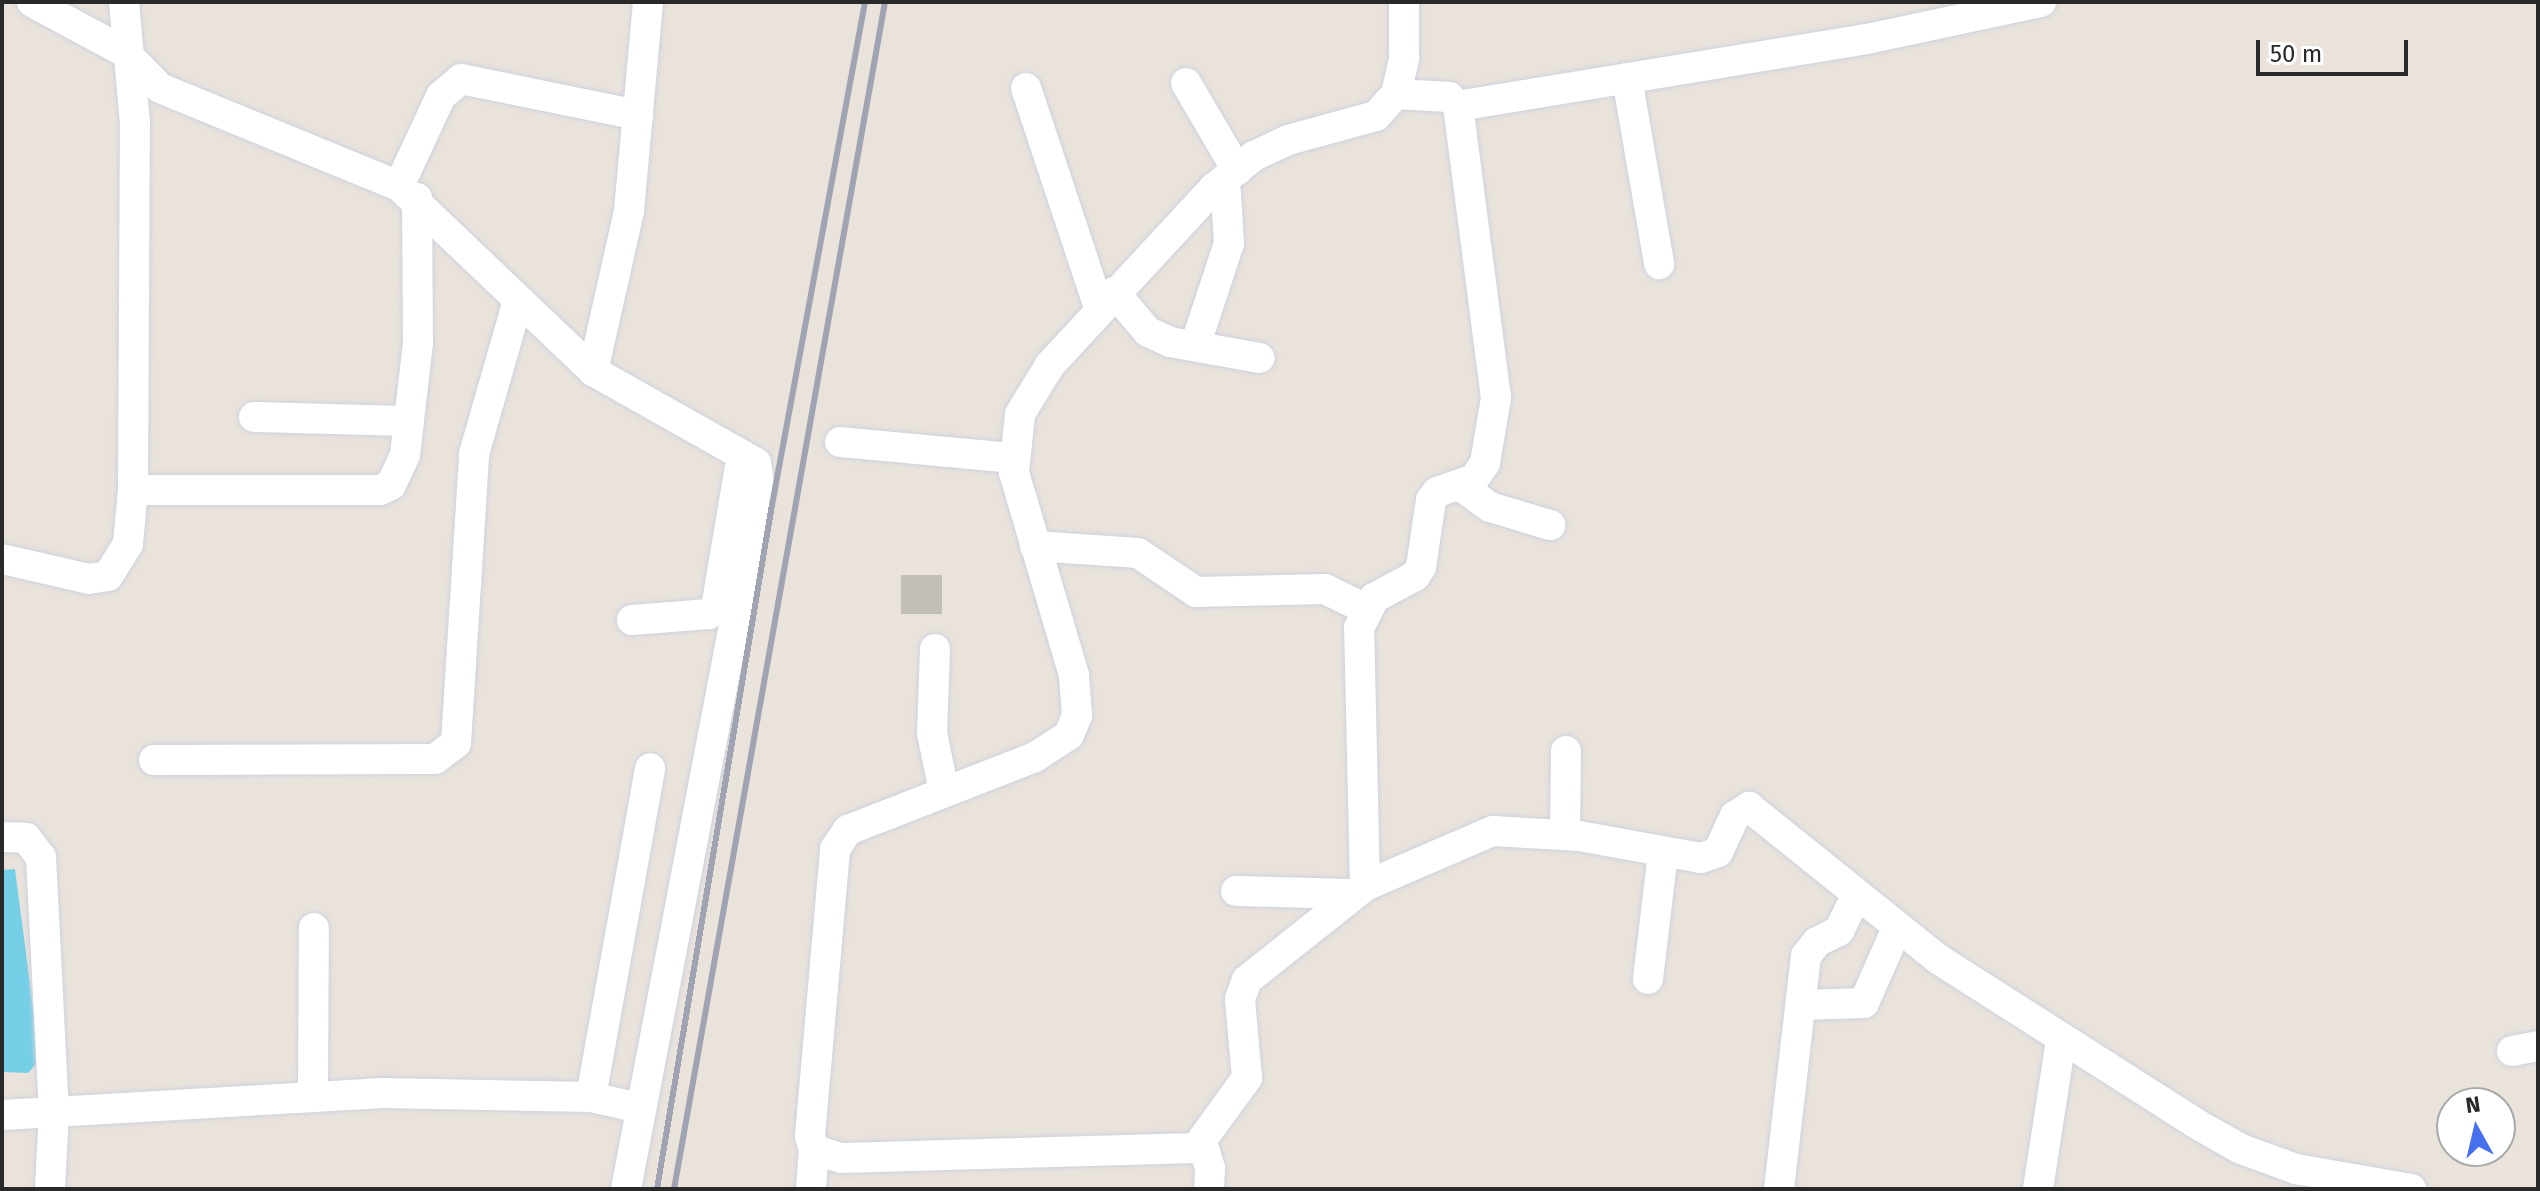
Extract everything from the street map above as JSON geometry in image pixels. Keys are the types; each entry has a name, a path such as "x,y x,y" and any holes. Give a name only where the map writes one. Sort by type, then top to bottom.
{"street":[{"path":"32,2 125,52 160,88 408,192 517,304 593,371 748,459 760,489 639,1108 626,1189"},
{"path":"2,559 64,576 108,576 128,544 133,490 135,123 125,52 124,2"},
{"path":"593,371 629,211 648,2"},
{"path":"811,1189 814,1150 810,1136 835,849 848,830 1035,757 1074,726 1074,675 1012,458 1020,414 1032,393 1106,300 1231,174 1288,140 1376,116 1396,94 1404,58 1404,2"},
{"path":"1458,106 1867,39 2041,2"},
{"path":"1627,78 1659,264"},
{"path":"133,490 380,490 398,475 409,421 421,318 408,192 441,96 461,79 480,79 638,115"},
{"path":"1186,83 1231,174 1229,243 1195,346"},
{"path":"1026,88 1106,300 1148,332 1195,346 1260,358"},
{"path":"1359,890 1357,651 1366,609 1381,592 1415,576 1423,556 1431,500 1437,492 1461,486 1485,463 1496,382 1458,106 1449,97 1396,94"},
{"path":"154,760 435,759 456,743 474,454 517,304"},
{"path":"254,417 409,421"},
{"path":"840,442 1012,458"},
{"path":"632,620 713,612 748,459"},
{"path":"1461,486 1490,507 1550,525"},
{"path":"1035,546 1138,553 1196,592 1325,589 1366,609"},
{"path":"935,649 932,733 944,791"},
{"path":"1565,834 1566,751"},
{"path":"591,1097 650,768"},
{"path":"1196,1148 1247,1078 1240,1011 1247,980 1359,890 1473,835 1565,834 1663,854 1701,858 1718,852 1735,816 1749,807 1768,817 1856,896 1897,928 2061,1040 2241,1149 2343,1183 2411,1189"},
{"path":"2,837 26,838 41,857 54,1112 50,1189"},
{"path":"1648,979 1663,854"},
{"path":"1236,891 1359,890"},
{"path":"1779,1189 1806,956 1817,942 1839,931 1856,896"},
{"path":"313,1094 314,928"},
{"path":"1802,1005 1864,1003 1897,928"},
{"path":"2038,1189 2061,1040"},
{"path":"2,1115 313,1094 591,1097 639,1108"},
{"path":"814,1150 841,1158 1196,1148 1205,1152 1210,1168 1209,1189"}],"water":[{"path":"15,869 40,1060 28,1073 2,1072 2,870"}],"building":[{"path":"901,575 942,575 942,614 901,614"}],"railway":[{"path":"657,1189 772,505 865,2"},
{"path":"674,1189 885,2"}]}
